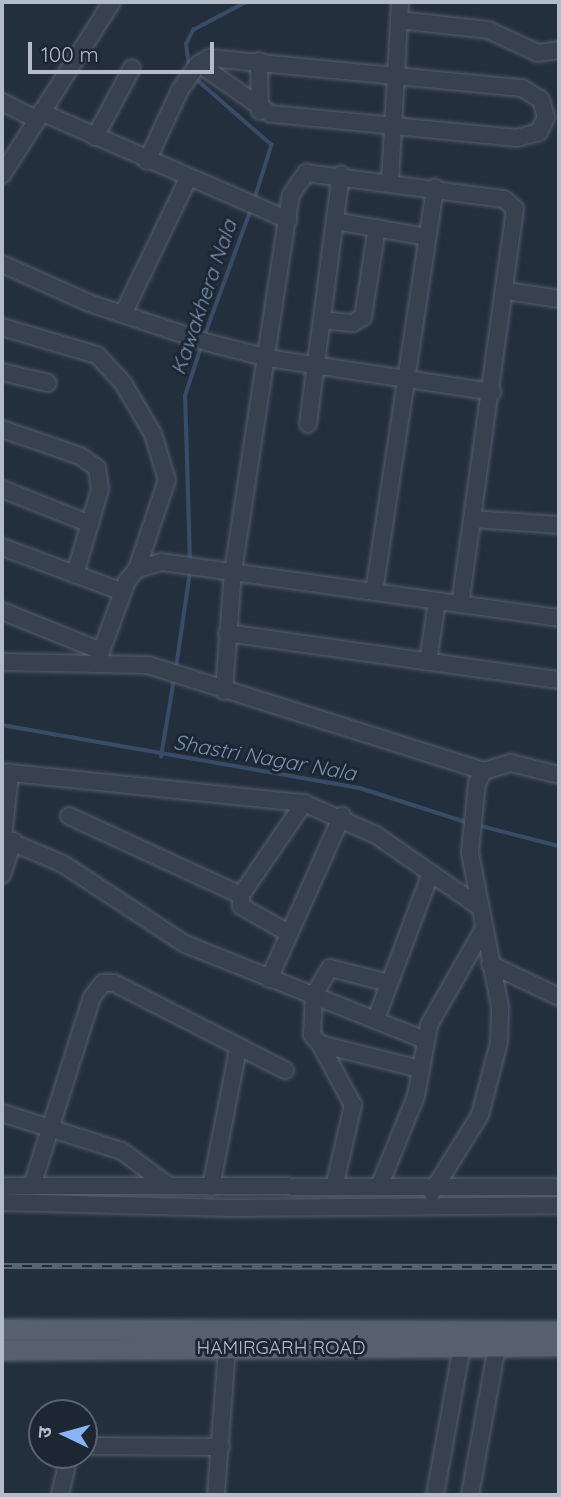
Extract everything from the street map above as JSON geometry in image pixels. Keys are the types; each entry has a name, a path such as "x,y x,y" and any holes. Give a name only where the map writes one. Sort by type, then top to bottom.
{"main road":[{"name":"HAMIRGARH ROAD","path":"2,1329 559,1331"},
{"name":"HAMIRGARH ROAD","path":"2,1350 559,1346"}],"street":[{"path":"3,171 112,2"},
{"path":"390,182 400,2"},
{"path":"399,19 488,30 538,53 559,50"},
{"path":"147,161 195,69 215,58 522,88 541,100 546,117 539,132 517,138 393,130 260,111 195,69"},
{"path":"259,61 260,111"},
{"path":"95,137 132,68"},
{"path":"2,102 95,137 242,204 288,220"},
{"path":"308,424 341,174"},
{"path":"225,691 233,572 288,220 300,176 341,174 435,188 513,204 517,227 460,604"},
{"path":"123,314 188,180"},
{"path":"374,592 435,188"},
{"path":"335,221 427,237"},
{"path":"322,320 361,320 377,228"},
{"path":"2,264 123,314 209,343 268,358 492,392"},
{"path":"507,291 559,299"},
{"path":"2,327 97,355 123,383 153,434 167,480 137,569 123,592 99,657"},
{"path":"2,372 48,383"},
{"path":"2,429 91,462 100,482 75,574"},
{"path":"2,489 90,524"},
{"path":"473,519 559,525"},
{"path":"2,547 123,592"},
{"path":"137,569 181,564 559,618"},
{"path":"428,662 437,601"},
{"path":"2,611 99,657"},
{"path":"227,633 559,680"},
{"path":"2,662 99,657 163,669 225,691 484,771 511,763 559,775"},
{"path":"425,1203 480,1115 493,1074 500,1007 478,906 470,832 474,797 484,771"},
{"path":"2,875 6,839 6,772 304,803 342,816 478,906"},
{"path":"288,933 241,906 241,895 304,803"},
{"path":"69,816 241,895"},
{"path":"269,979 288,933 319,877 342,816"},
{"path":"6,839 63,864 185,944 425,1040"},
{"path":"376,1019 431,873"},
{"path":"379,1187 416,1096 425,1040 483,930"},
{"path":"490,964 559,998"},
{"path":"334,1187 354,1105 311,1028 314,995 334,967 389,983"},
{"path":"32,1186 53,1130 92,997 103,983 114,983 238,1050 285,1070"},
{"path":"320,1044 420,1069"},
{"path":"211,1187 238,1050"},
{"path":"2,1113 122,1151 169,1186"},
{"path":"2,1186 559,1187"},
{"path":"2,1202 238,1208 425,1203 559,1205"},
{"path":"435,1495 462,1346"},
{"path":"470,1495 497,1346"},
{"path":"216,1495 227,1348"},
{"path":"98,1446 221,1447"},
{"path":"60,1495 66,1469"}],"waterway":[{"name":"Kawakhera Nala","path":"189,68 186,44 193,30 246,2"},
{"name":"Kawakhera Nala","path":"194,77 272,145 255,199"},
{"name":"Kawakhera Nala","path":"204,337 251,209"},
{"name":"Kawakhera Nala","path":"190,561 185,396 202,344"},
{"name":"Kawakhera Nala","path":"176,668 190,572"},
{"name":"Kawakhera Nala","path":"161,757 174,679"},
{"name":"Shastri Nagar Nala","path":"2,725 360,788 469,823"},
{"name":"Shastri Nagar Nala","path":"477,825 559,846"}],"railway":[{"path":"2,1266 559,1267"}]}
